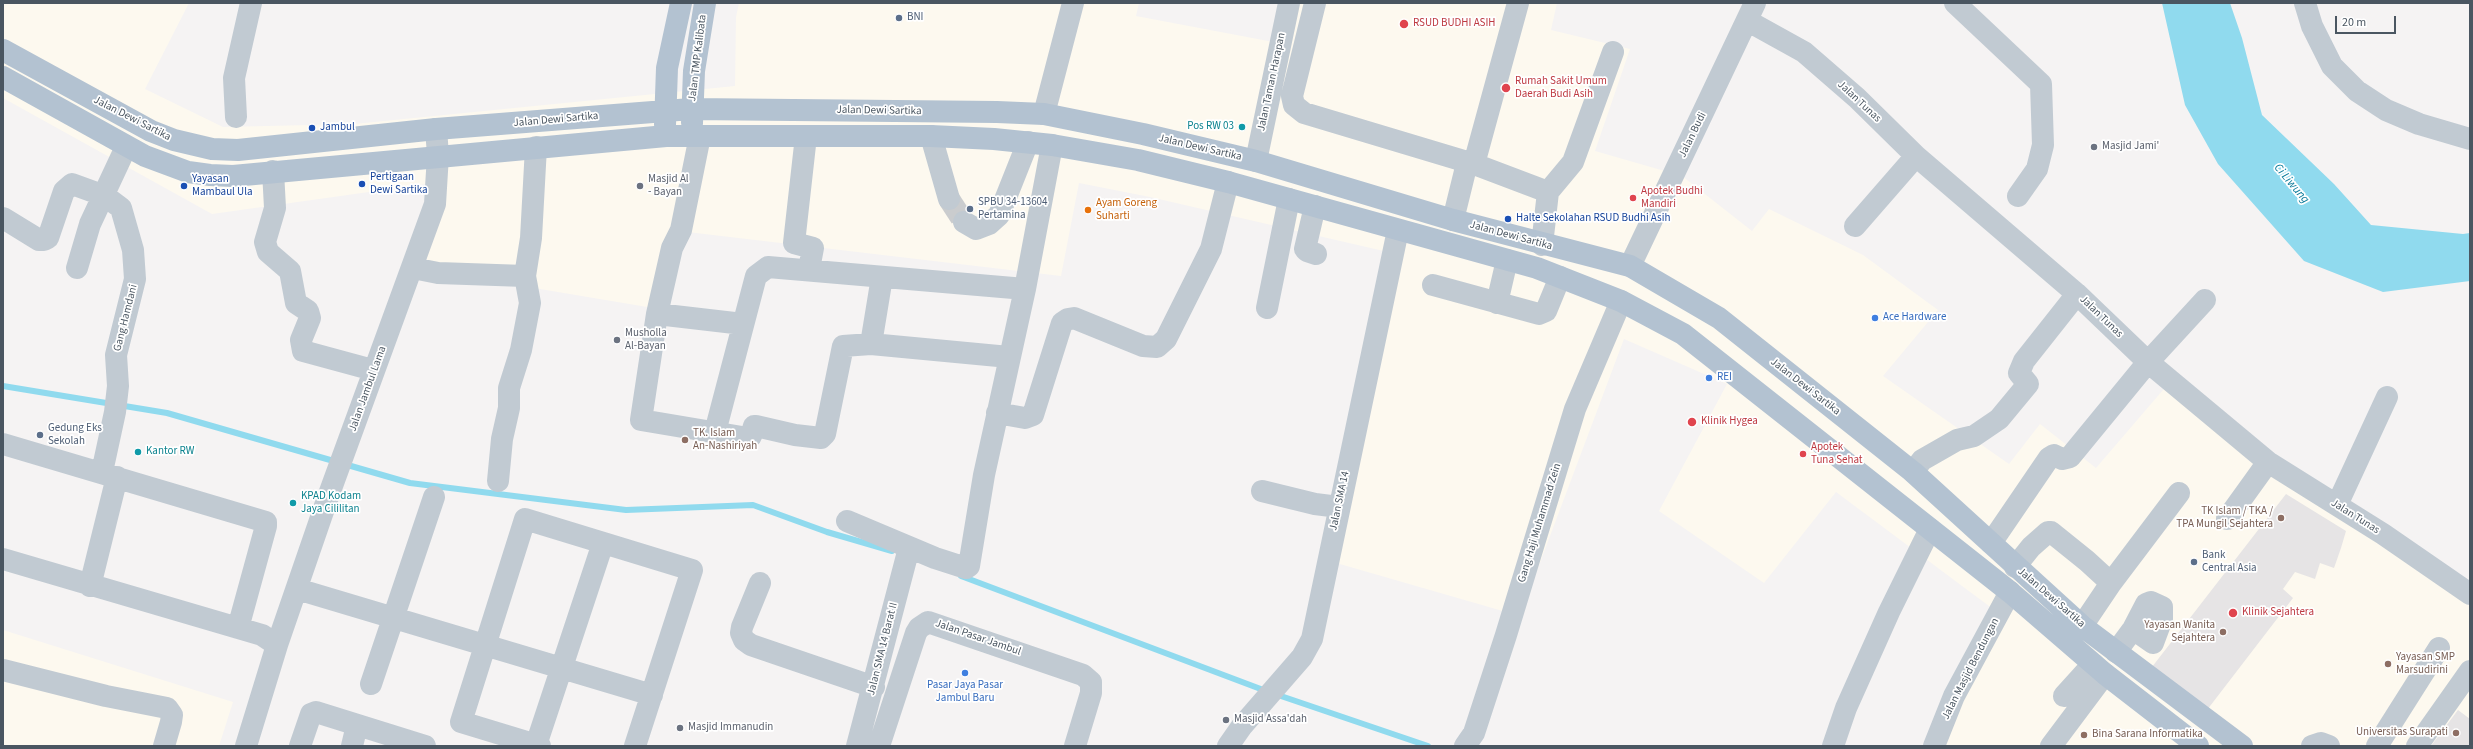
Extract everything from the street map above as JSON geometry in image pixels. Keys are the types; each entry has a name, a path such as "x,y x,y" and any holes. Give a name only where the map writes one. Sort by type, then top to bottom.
{"main road":[{"path":"666,136 664,111 667,68 681,3"},
{"name":"Jalan TMP Kalibata","path":"696,136 691,109 694,71 705,3"},
{"name":"Jalan Dewi Sartika","path":"3,50 151,131 194,146 238,150 436,129 691,109 997,112 1044,114 1143,134 1256,161 1542,245 1630,266 1719,318 1913,472 1991,543 2015,567 2082,626 2232,743"},
{"name":"Jalan Dewi Sartika","path":"3,77 126,147 188,172 233,176 438,155 666,136 931,136 1028,142 1138,160 1228,182 1507,260 1560,277 1621,301 1683,334 2010,592 2099,669 2198,746"}],"street":[{"path":"236,117 234,78 251,3"},
{"path":"1044,114 1073,3"},
{"name":"Jalan Taman Harapan","path":"1256,161 1289,3"},
{"path":"1315,3 1292,96 1294,105 1304,113 1471,164 1548,192"},
{"path":"1453,220 1518,3"},
{"path":"1955,3 2041,84 2043,145 2037,169 2018,196"},
{"path":"2305,3 2312,26 2332,66 2357,91 2386,110 2419,124 2470,139"},
{"name":"Jalan Tunas","path":"1752,12 1804,52 1857,98 1916,156 2077,294 2148,362 2268,462 2383,534 2470,594"},
{"name":"Jalan Budi","path":"1630,266 1752,12"},
{"path":"1542,245 1548,192 1573,162 1613,52"},
{"name":"Jalan Jambul Lama","path":"246,746 277,645 373,370 413,268 435,204 438,155 436,129"},
{"path":"696,136 681,230 672,248 657,314 640,419 749,438 754,426 795,435 821,438 825,434 841,348 845,345 871,344 1009,357"},
{"path":"806,136 794,243 813,248 809,269"},
{"path":"931,136 949,199"},
{"path":"964,222 976,229 989,224 999,215 1028,142"},
{"path":"847,521 907,553 966,568 969,566 997,412 1025,288 1052,145"},
{"path":"77,268 90,224 105,196 126,147"},
{"path":"498,481 502,438 509,408 509,388 521,350 530,303 525,276 531,238 536,147"},
{"path":"1855,226 1916,156"},
{"path":"273,171 275,208 265,242 268,252 290,272 296,303 308,311 310,318 301,340 303,351 373,370"},
{"path":"997,412 1025,418 1033,415 1062,323 1068,319 1074,318 1143,346 1157,348 1166,339 1211,249 1228,182"},
{"name":"Gang Hamdani","path":"3,218 39,240 44,240 48,238 64,191 72,184 105,196 121,208 133,250 136,278 116,355 118,386 110,474 90,586"},
{"path":"1267,308 1289,199"},
{"path":"1314,206 1305,249 1316,254"},
{"name":"Jalan SMA 14","path":"1228,746 1263,702 1302,657 1312,639 1398,230"},
{"path":"1497,303 1507,260"},
{"path":"715,432 756,276 768,266 882,277 1025,288"},
{"path":"413,268 438,273 525,276"},
{"path":"871,344 882,277"},
{"path":"1433,285 1539,314 1546,311 1560,277"},
{"path":"1913,472 1922,460 1957,440 1974,436 2000,419 2028,384 2019,373 2024,361 2077,294"},
{"path":"1991,543 2048,458 2054,455 2062,459 2070,457 2148,362 2205,300"},
{"name":"Gang Haji Muhammad Zein","path":"1467,743 1506,635 1575,409 1621,301"},
{"path":"657,314 743,324"},
{"path":"2337,506 2387,397"},
{"path":"3,444 110,474 266,522 238,628"},
{"path":"2227,519 2268,462"},
{"path":"1262,491 1315,504 1339,507"},
{"path":"2082,626 2111,583 2179,493"},
{"path":"372,684 434,497"},
{"path":"603,543 561,668 538,745 461,722 525,519 692,570 635,746"},
{"path":"1833,746 1846,708 1889,612 1930,529"},
{"path":"2015,567 2031,547 2048,532 2051,532 2087,561 2111,583"},
{"name":"Jalan SMA 14 Barat II","path":"858,746 907,553"},
{"path":"3,559 90,586 262,635 277,645"},
{"path":"760,583 742,627 741,633 744,640 751,645 874,687"},
{"path":"297,589 652,695"},
{"name":"Jalan Masjid Bendungan","path":"1934,746 1954,696 2010,592"},
{"path":"2116,652 2133,629 2146,604 2151,602 2158,604 2163,613 2153,643 2135,666"},
{"name":"Jalan Pasar Jambul","path":"879,746 916,633 918,628 928,622 1083,675 1091,682 1092,693 1075,746"},
{"path":"2133,629 2153,643"},
{"path":"2377,746 2439,648"},
{"path":"2064,696 2099,669"},
{"path":"2050,746 2099,669"},
{"path":"3,670 106,696 167,708 172,715 164,746"},
{"path":"2417,746 2470,671"},
{"path":"300,746 313,713 425,746"},
{"path":"352,746 357,725"},
{"path":"2312,746 2321,742 2329,746"}],"shaded area":[{"path":"3,3 189,3 145,89 223,127 354,124 735,86 736,17 739,3 1139,3 1136,16 1284,44 1292,3 1557,3 1551,30 1630,49 1595,151 1682,176 1752,231 1769,209 1863,255 1938,310 1883,376 2009,464 2040,424 2096,468 2169,383 2470,594 2470,746 1938,746 2001,615 1836,492 1764,583 1659,511 1727,384 1624,339 1520,616 1326,560 1388,252 1150,197 1079,183 1061,276 679,231 665,310 427,270 426,184 212,214 3,98"},
{"name":"Yayasan Wanita Sejahtera","path":"2286,494 2346,531 2334,568 2320,563 2315,579 2295,572 2283,589 2293,598 2207,710 2152,667"},
{"path":"3,630 233,702 219,746 3,746"},
{"name":"Universitas Surapati","path":"2458,710 2470,719 2470,746 2431,746"}],"water":[{"name":"Ci Liwung","path":"2162,3 2230,3 2242,38 2262,115 2334,184 2371,225 2463,234 2470,233 2470,281 2383,292 2304,261 2218,164 2185,105"}],"waterway":[{"path":"3,386 167,413 410,483 626,510 753,505 827,532 892,551"},
{"path":"961,576 1266,691"},
{"path":"1275,694 1428,746"}],"tunnel":[{"path":"949,199 964,222"}],"place":[{"name":"BNI","path":"899,18"},
{"name":"RSUD BUDHI ASIH","path":"1404,24"},
{"name":"Rumah Sakit Umum Daerah Budi Asih","path":"1506,88"},
{"name":"Pos RW 03","path":"1242,127"},
{"name":"Jambul","path":"312,128"},
{"name":"Masjid Jami'","path":"2094,147"},
{"name":"Pertigaan Dewi Sartika","path":"362,184"},
{"name":"Yayasan Mambaul Ula","path":"184,186"},
{"name":"Masjid Al - Bayan","path":"640,186"},
{"name":"Apotek Budhi Mandiri","path":"1633,198"},
{"name":"SPBU 34-13604 Pertamina","path":"970,209"},
{"name":"Ayam Goreng Suharti","path":"1088,210"},
{"name":"Halte Sekolahan RSUD Budhi Asih","path":"1508,219"},
{"name":"Ace Hardware","path":"1875,318"},
{"name":"Musholla Al-Bayan","path":"617,340"},
{"name":"REI","path":"1709,378"},
{"name":"Klinik Hygea","path":"1692,422"},
{"name":"Gedung Eks Sekolah","path":"40,435"},
{"name":"TK. Islam An-Nashiriyah","path":"685,440"},
{"name":"Kantor RW","path":"138,452"},
{"name":"Apotek Tuna Sehat","path":"1803,454"},
{"name":"KPAD Kodam Jaya Cililitan","path":"293,503"},
{"name":"TK Islam / TKA / TPA Mungil Sejahtera","path":"2281,518"},
{"name":"Bank Central Asia","path":"2194,562"},
{"name":"Klinik Sejahtera","path":"2233,613"},
{"name":"Yayasan Wanita Sejahtera","path":"2223,632"},
{"name":"Yayasan SMP Marsudirini","path":"2388,664"},
{"name":"Pasar Jaya Pasar Jambul Baru","path":"965,673"},
{"name":"Masjid Assa'dah","path":"1226,720"},
{"name":"Masjid Immanudin","path":"680,728"},
{"name":"Universitas Surapati","path":"2456,733"},
{"name":"Bina Sarana Informatika","path":"2084,735"}]}
